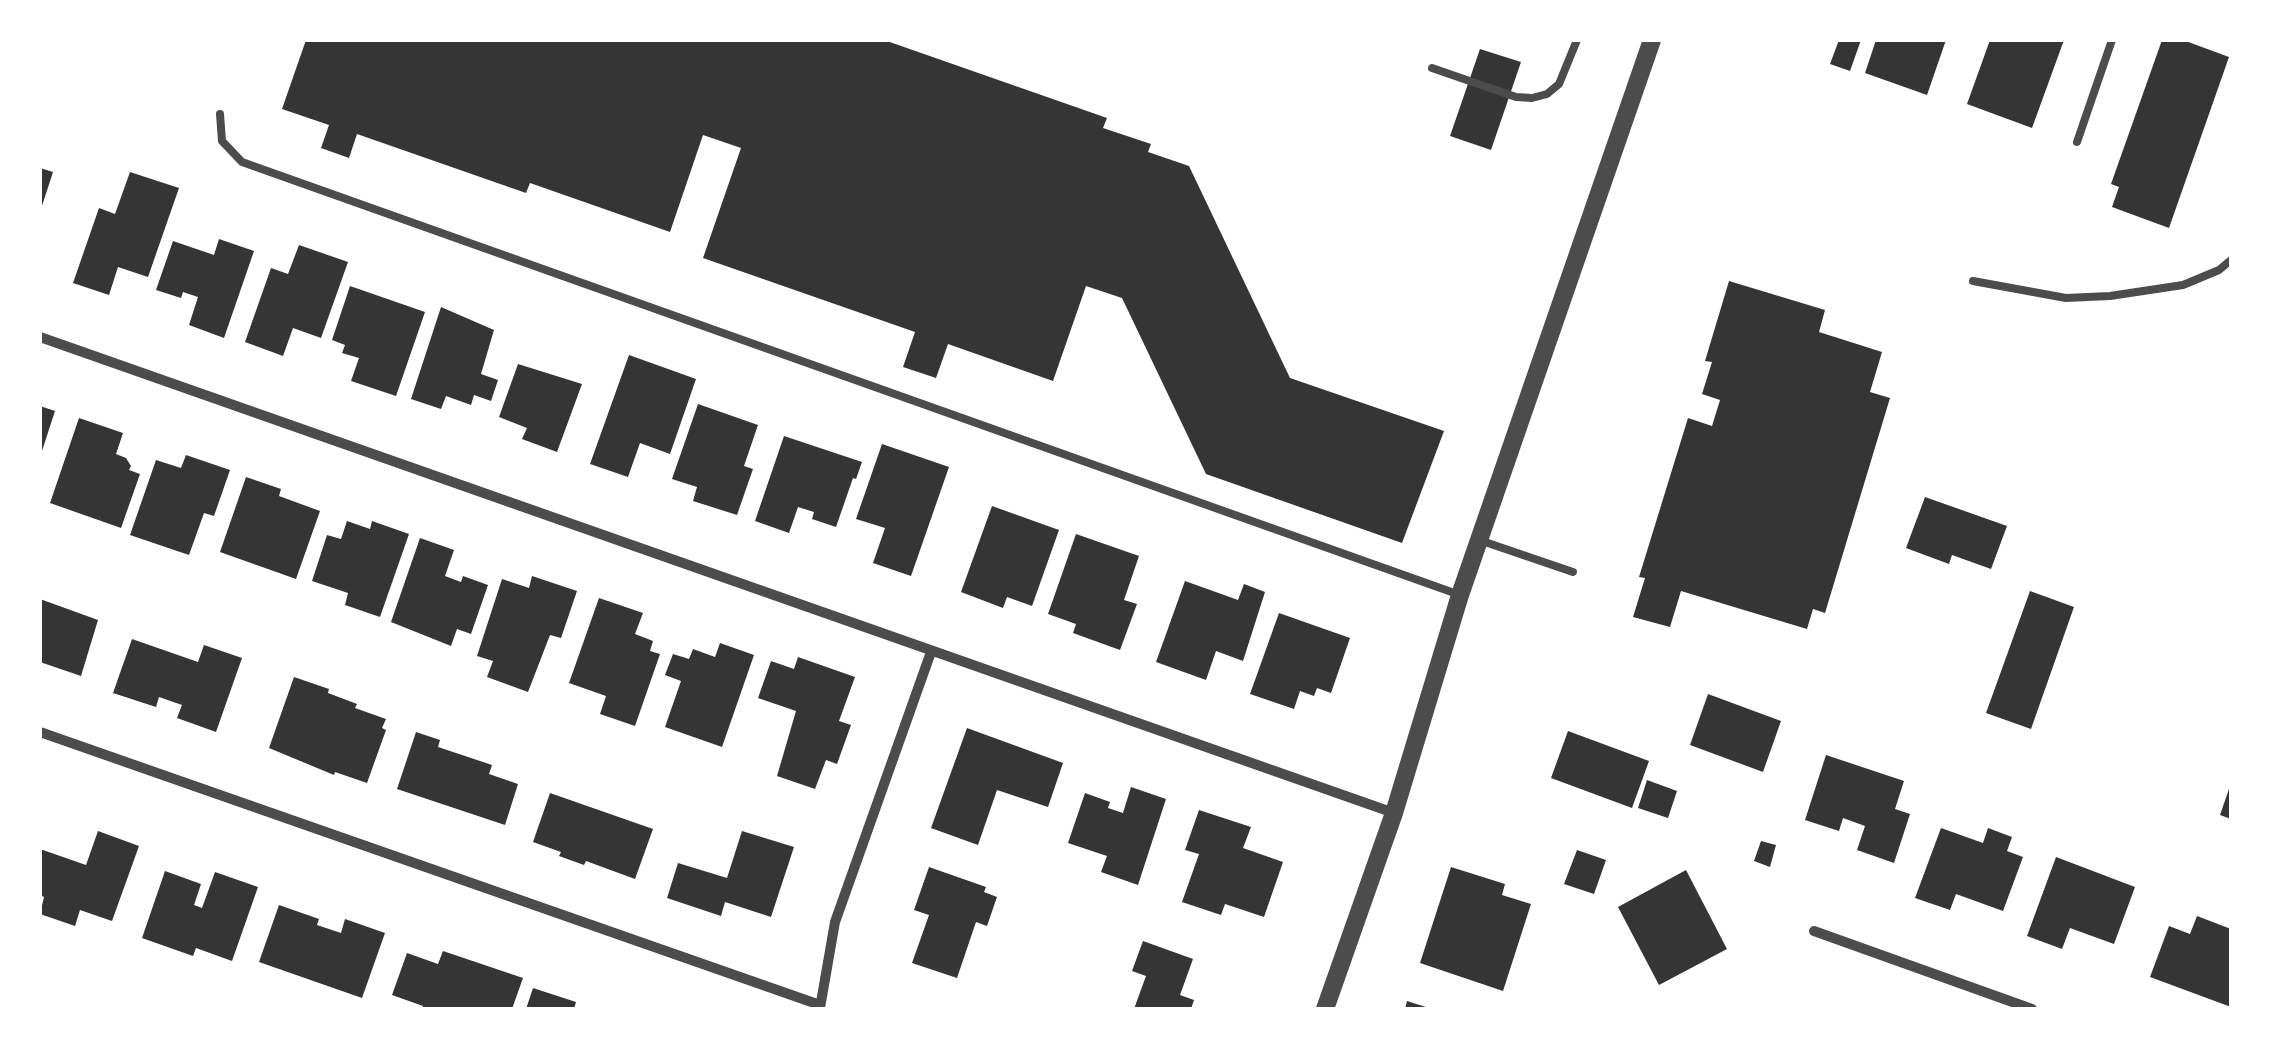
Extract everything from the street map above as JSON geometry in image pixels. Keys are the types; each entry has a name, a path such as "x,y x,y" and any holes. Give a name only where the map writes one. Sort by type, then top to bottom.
{"street":[{"path":"1325,1009 1394,812 1460,596 1652,40"},
{"path":"40,336 1394,812"},
{"path":"40,732 820,1007 835,922 931,652"},
{"path":"1814,931 2032,1009"}],"lane":[{"path":"1432,68 1516,97 1532,98 1547,94 1559,84 1577,40"},
{"path":"2077,142 2112,40"},
{"path":"220,114 222,141 242,162 1460,596"},
{"path":"1973,281 2066,298 2110,296 2183,285 2219,270 2231,260"},
{"path":"1480,540 1573,572"}],"building":[{"path":"306,40 884,40 1107,118 1103,128 1151,144 1148,152 1189,166 1290,378 1444,431 1402,543 1206,474 1122,298 1086,286 1053,381 948,344 936,378 903,367 915,332 703,258 741,148 703,135 670,232 530,183 526,193 357,134 349,158 321,148 329,125 282,109"},
{"path":"1839,40 1861,40 1850,71 1830,64"},
{"path":"1876,40 1946,40 1927,95 1865,73"},
{"path":"1990,40 2064,40 2032,128 1967,104"},
{"path":"2162,40 2183,40 2229,57 2169,228 2112,207 2119,187 2111,184"},
{"path":"1480,49 1521,62 1491,150 1450,136"},
{"path":"40,168 53,172 41,209 40,209"},
{"path":"130,172 179,188 148,277 118,267 109,295 73,283 99,208 115,214"},
{"path":"219,239 254,251 224,338 189,325 198,297 183,292 181,298 156,290 173,241 214,255"},
{"path":"299,245 348,262 321,338 293,328 283,356 245,342 271,268 288,274"},
{"path":"1729,281 1825,310 1819,332 1882,352 1870,392 1890,398 1825,613 1813,609 1807,629 1681,591 1670,627 1633,617 1645,578 1639,577 1688,418 1712,426 1720,400 1702,394 1712,362 1705,361"},
{"path":"350,286 425,312 396,396 351,381 359,358 342,353 345,345 332,340"},
{"path":"441,307 494,330 481,374 498,380 491,401 474,395 471,405 446,396 441,409 411,399"},
{"path":"629,355 696,379 670,454 640,443 628,477 590,464"},
{"path":"518,364 582,384 557,452 522,439 527,428 499,417"},
{"path":"698,404 758,425 744,466 753,469 737,515 693,501 697,487 672,479"},
{"path":"40,406 55,411 41,454 40,453"},
{"path":"79,418 123,433 116,454 126,458 129,470 140,474 121,528 50,503"},
{"path":"784,436 862,462 836,527 812,519 814,512 798,507 789,533 755,521"},
{"path":"882,444 949,467 911,576 873,563 885,528 856,519"},
{"path":"186,455 230,470 214,516 204,513 189,555 130,535 156,460 181,468"},
{"path":"246,477 281,489 279,496 320,511 296,579 220,552"},
{"path":"1925,497 2007,526 1991,569 1952,555 1949,564 1906,548"},
{"path":"992,506 1059,530 1032,606 1007,597 1003,608 961,592"},
{"path":"347,521 370,529 372,521 409,534 380,617 345,605 348,593 312,581 327,535 341,539"},
{"path":"1076,534 1139,556 1124,600 1137,604 1120,650 1073,633 1076,624 1048,614"},
{"path":"420,538 454,550 445,576 461,582 463,576 488,585 471,634 457,629 451,646 391,622"},
{"path":"532,576 577,591 561,638 550,635 528,692 487,677 493,661 477,656 502,579 529,588"},
{"path":"1185,581 1238,600 1244,584 1265,592 1243,661 1216,651 1206,680 1156,662"},
{"path":"2030,591 2074,607 2031,729 1986,713"},
{"path":"599,598 643,613 635,634 653,641 650,651 660,654 635,726 600,714 606,696 569,683"},
{"path":"40,599 98,620 81,676 40,662"},
{"path":"1279,613 1350,638 1331,693 1317,688 1314,696 1300,691 1294,709 1250,694"},
{"path":"132,639 198,662 204,645 242,658 216,732 177,718 182,705 159,697 156,707 113,693"},
{"path":"720,643 754,655 722,747 665,727 681,681 665,675 673,654 689,659 693,649 715,657"},
{"path":"798,657 855,677 839,721 851,725 837,764 826,760 815,789 777,776 796,711 758,698 771,661 794,669"},
{"path":"294,677 329,689 328,693 357,704 355,708 386,719 382,728 386,730 367,783 335,772 334,775 269,748"},
{"path":"1708,694 1781,721 1763,772 1690,745"},
{"path":"967,728 1063,763 1048,807 997,790 978,845 931,828"},
{"path":"1568,731 1649,761 1632,808 1551,778"},
{"path":"416,732 440,740 438,747 492,765 489,774 518,784 505,825 397,789"},
{"path":"1826,755 1904,781 1895,809 1910,814 1894,863 1857,850 1865,826 1843,818 1839,831 1805,820"},
{"path":"1647,780 1677,791 1668,818 1638,808"},
{"path":"2231,786 2231,819 2220,815"},
{"path":"1131,787 1166,799 1138,885 1101,872 1107,856 1068,843 1085,793 1110,802 1108,808 1123,813"},
{"path":"550,793 653,829 635,879 586,861 584,865 559,856 561,852 533,842"},
{"path":"1199,810 1251,827 1243,848 1283,862 1264,917 1225,904 1221,915 1182,902 1199,854 1185,850"},
{"path":"1941,828 1983,843 1988,828 2012,837 2007,851 2023,857 2003,911 1956,894 1950,910 1915,898"},
{"path":"98,831 139,846 112,921 80,910 75,926 40,914 44,897 40,895 40,849 86,865"},
{"path":"742,831 794,847 771,917 725,902 721,916 667,898 678,863 727,878"},
{"path":"1761,841 1776,845 1770,867 1754,861"},
{"path":"1577,850 1606,860 1594,894 1564,884"},
{"path":"2056,857 2135,887 2114,944 2070,928 2062,949 2027,936"},
{"path":"929,867 986,887 984,892 997,897 987,926 976,922 957,978 912,963 929,915 914,910"},
{"path":"1451,867 1505,884 1502,895 1531,904 1503,991 1420,963"},
{"path":"1686,870 1727,949 1659,985 1618,907"},
{"path":"165,871 201,884 194,905 202,908 215,872 258,887 232,961 196,948 193,956 142,938"},
{"path":"279,905 319,919 317,925 341,933 345,919 385,933 362,998 259,962"},
{"path":"2197,916 2231,929 2231,1007 2150,977 2169,926 2190,934"},
{"path":"1143,941 1193,959 1180,995 1194,1000 1191,1009 1134,1009 1146,976 1132,971"},
{"path":"443,951 523,978 512,1009 422,1009 423,1006 392,995 407,953 438,964"},
{"path":"533,988 576,1002 574,1009 526,1009"},
{"path":"1407,1001 1429,1008 1405,1009"}]}
